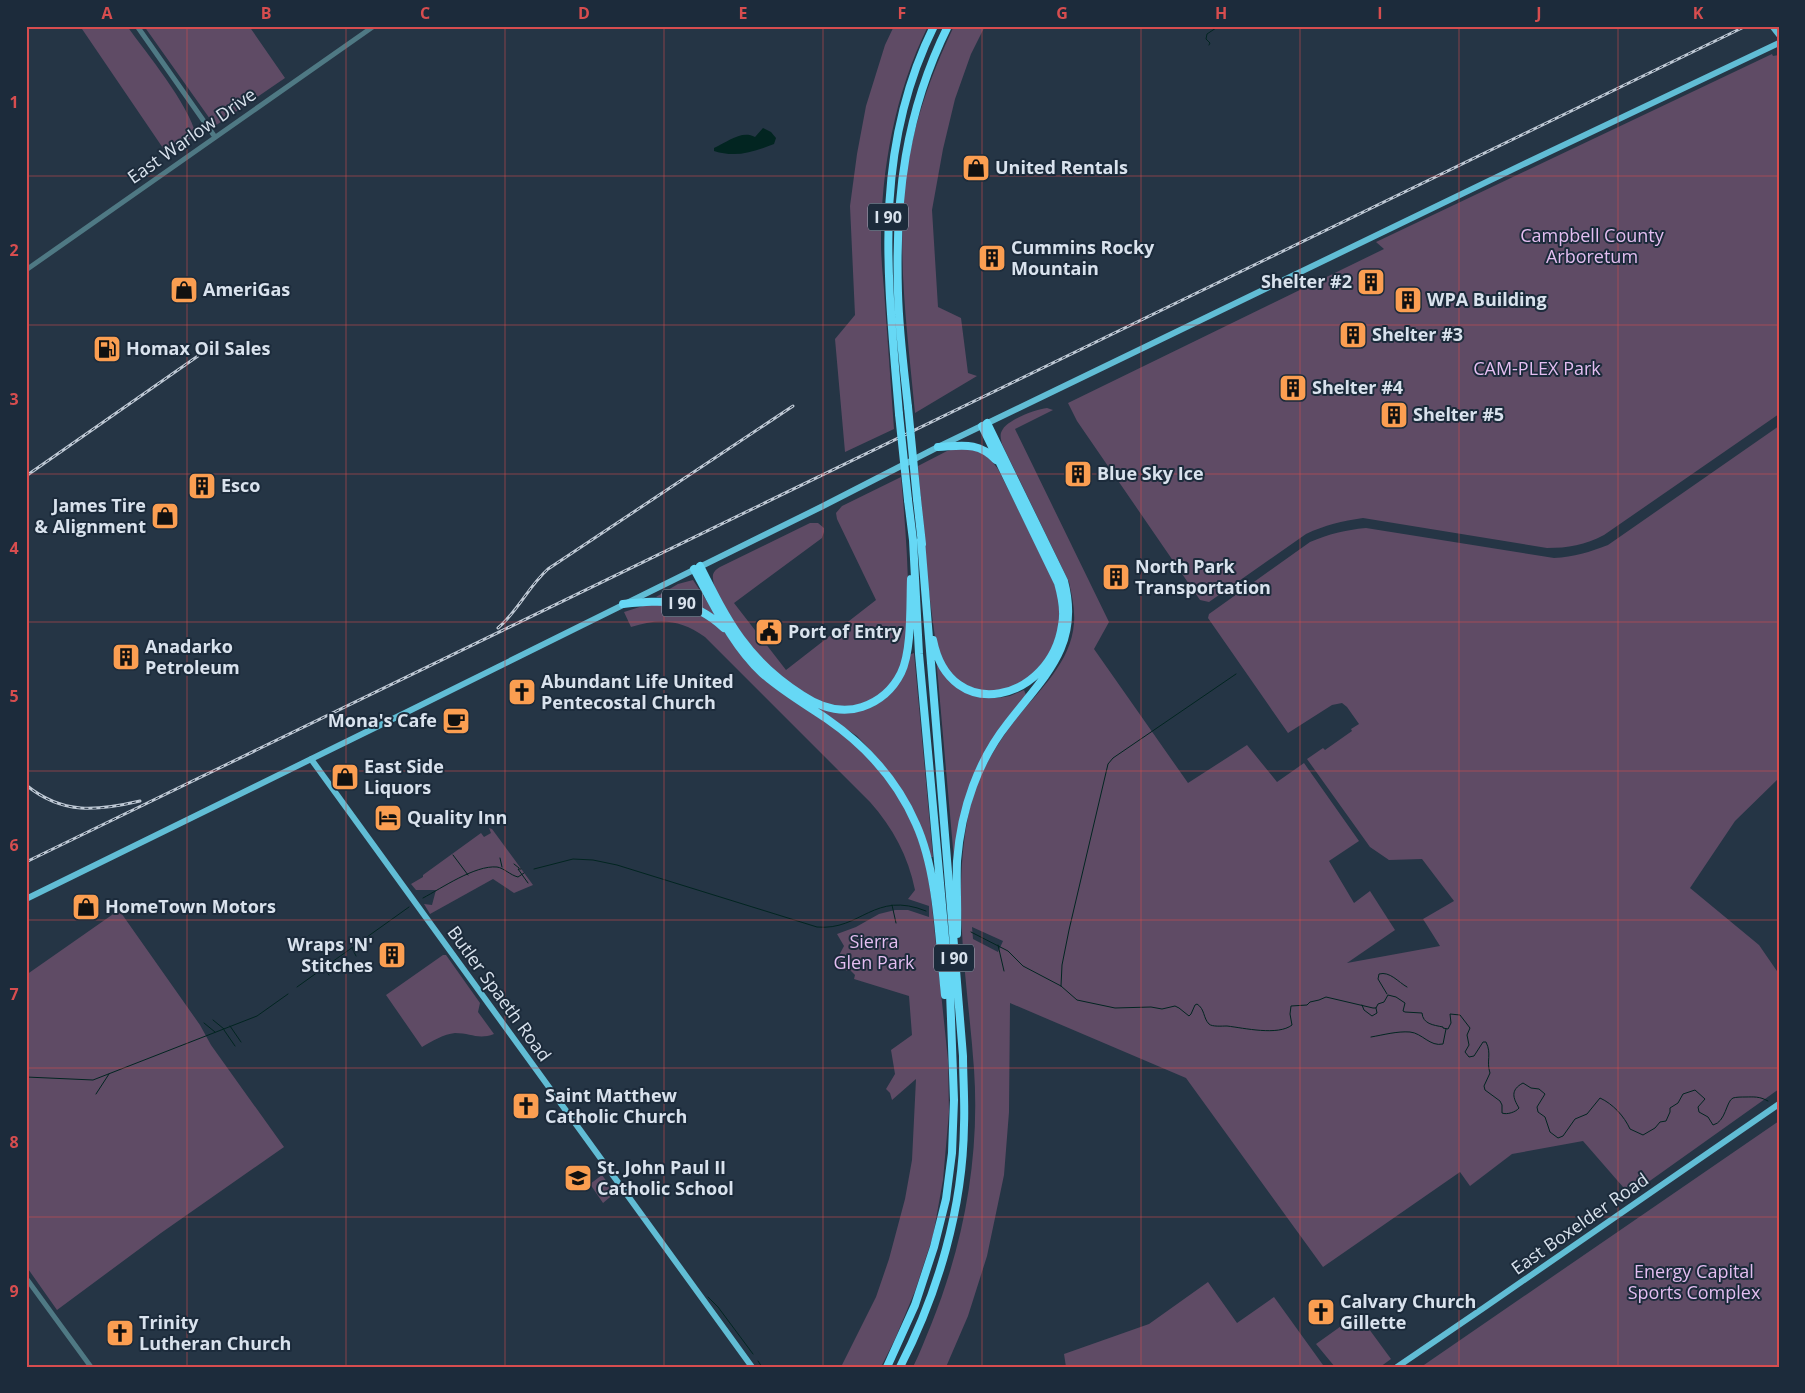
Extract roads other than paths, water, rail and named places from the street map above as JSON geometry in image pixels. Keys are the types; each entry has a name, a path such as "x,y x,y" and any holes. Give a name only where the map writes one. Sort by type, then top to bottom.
{"highway":[{"name":"I 90","path":"934,26 916,68 902,115 889,190 889,294 899,414 908,500 917,540 934,645 948,674 959,685 982,694 997,695 1013,691 1037,675 1053,654 1062,624 1063,610 1058,583 1052,569 1000,464"},
{"name":"I 90","path":"887,1367 915,1304 934,1247 946,1199 952,1153 954,1071 950,992 919,654 917,499 898,295 898,234 902,180 910,132 925,79 948,26"},
{"name":"I 90","path":"954,953 957,932 957,861 964,816 972,787 990,748 1057,658 1068,626 1064,582 985,425"},
{"path":"985,425 1000,464"},
{"path":"938,447 967,445 980,448 990,454 1000,464"},
{"name":"I 90","path":"900,1367 911,1346 937,1281 954,1216 964,1126 963,1056 917,540"},
{"path":"697,568 726,617 748,649 773,675 808,699 824,707 840,710 855,709 871,704 883,696 893,686 902,672 908,649 917,540"},
{"name":"I 90","path":"697,568 731,635 749,660 763,674 846,733 870,755 890,778 908,809 916,825 931,870 954,1071"},
{"name":"I 90","path":"623,604 663,601 680,603 699,610 714,619 731,635"}],"main road":[{"path":"1772,26 1779,34"},
{"path":"26,899 938,447 1779,43"},
{"name":"Butler Spaeth Road","path":"311,759 752,1367"},
{"name":"East Boxelder Road","path":"1396,1367 1779,1104"}],"street":[{"path":"137,26 215,137"},
{"name":"East Warlow Drive","path":"26,270 374,26"},
{"path":"26,1278 91,1367"}],"waterway":[{"path":"1209,45 1210,43 1206,39 1207,34 1219,26"},
{"path":"1061,986 1062,965 1069,930 1108,764 1113,758 1236,674"},
{"path":"453,855 468,875"},
{"path":"500,858 502,867"},
{"path":"534,869 573,859 593,860 617,865 817,927 832,927 880,908 893,905 908,906 926,911"},
{"path":"514,864 519,868"},
{"path":"423,898 469,873 488,867 497,867 518,877 524,873"},
{"path":"521,869 518,869 528,883"},
{"path":"892,905 896,923"},
{"path":"297,987 409,907"},
{"path":"971,932 1008,951 1023,966 1061,986 1077,1000 1115,1008 1151,1007 1162,1009 1175,1006 1189,1016 1197,1004 1201,1008 1207,1022 1212,1026 1270,1031 1286,1028 1292,1025 1291,1006 1307,1005 1310,1002 1326,997 1373,1008 1384,1002 1388,995 1396,997 1405,1003 1403,1011 1422,1013 1426,1022 1448,1029 1451,1023 1450,1014 1460,1015 1470,1028 1467,1035 1469,1045 1465,1052 1469,1057 1474,1056 1483,1042 1486,1042 1489,1050 1490,1073 1484,1086 1485,1090 1500,1101 1502,1113 1511,1113 1519,1108 1515,1101 1514,1091 1523,1083 1531,1088 1539,1089 1545,1094 1537,1107 1538,1112 1545,1117 1550,1132 1558,1138 1563,1136 1575,1119 1587,1114 1600,1098 1618,1111 1630,1129 1643,1135 1655,1128 1660,1122 1666,1121 1670,1108 1678,1103 1683,1094 1695,1090 1705,1099 1698,1107 1699,1112 1708,1117 1713,1125 1721,1120 1733,1098 1756,1097 1768,1101"},
{"path":"998,945 1004,971"},
{"path":"352,948 356,956"},
{"path":"324,968 329,975"},
{"path":"1387,994 1378,979 1379,974 1390,975 1407,987"},
{"path":"26,1077 93,1080 257,1016 288,994"},
{"path":"1362,1005 1364,1010 1372,1016 1377,1013 1376,1008"},
{"path":"213,1020 224,1029"},
{"path":"204,1023 215,1032"},
{"path":"230,1026 241,1042"},
{"path":"1371,1037 1410,1032 1434,1044 1443,1044 1446,1029"},
{"path":"224,1030 235,1046"},
{"path":"96,1094 109,1074"},
{"path":"708,1297 718,1307 753,1354"},
{"path":"758,1361 762,1367"}],"railway":[{"path":"26,862 1746,26"},
{"path":"26,476 218,342"},
{"path":"498,628 548,569 793,406"},
{"path":"26,785 53,802 81,808 109,807 140,801"}],"place":[{"name":"United Rentals","path":"976,168"},
{"name":"Cummins Rocky Mountain","path":"992,258"},
{"name":"Shelter #2","path":"1371,282"},
{"name":"AmeriGas","path":"184,290"},
{"name":"WPA Building","path":"1408,300"},
{"name":"Shelter #3","path":"1353,335"},
{"name":"Homax Oil Sales","path":"107,349"},
{"name":"Shelter #4","path":"1293,388"},
{"name":"Shelter #5","path":"1394,415"},
{"name":"Blue Sky Ice","path":"1078,474"},
{"name":"Esco","path":"202,486"},
{"name":"James Tire & Alignment","path":"165,516"},
{"name":"North Park Transportation","path":"1116,577"},
{"name":"Port of Entry","path":"769,632"},
{"name":"Anadarko Petroleum","path":"126,657"},
{"name":"Abundant Life United Pentecostal Church","path":"522,692"},
{"name":"Mona's Cafe","path":"456,721"},
{"name":"East Side Liquors","path":"345,777"},
{"name":"Quality Inn","path":"388,818"},
{"name":"HomeTown Motors","path":"86,907"},
{"name":"Wraps 'N' Stitches","path":"392,955"},
{"name":"Saint Matthew Catholic Church","path":"526,1106"},
{"name":"St. John Paul II Catholic School","path":"578,1178"},
{"name":"Calvary Church Gillette","path":"1321,1312"},
{"name":"Trinity Lutheran Church","path":"120,1333"}],"park label":[{"name":"Campbell County Arboretum","path":"1592,246"},
{"name":"CAM-PLEX Park","path":"1537,369"},
{"name":"Sierra Glen Park","path":"874,952"},
{"name":"Energy Capital Sports Complex","path":"1694,1282"}]}
